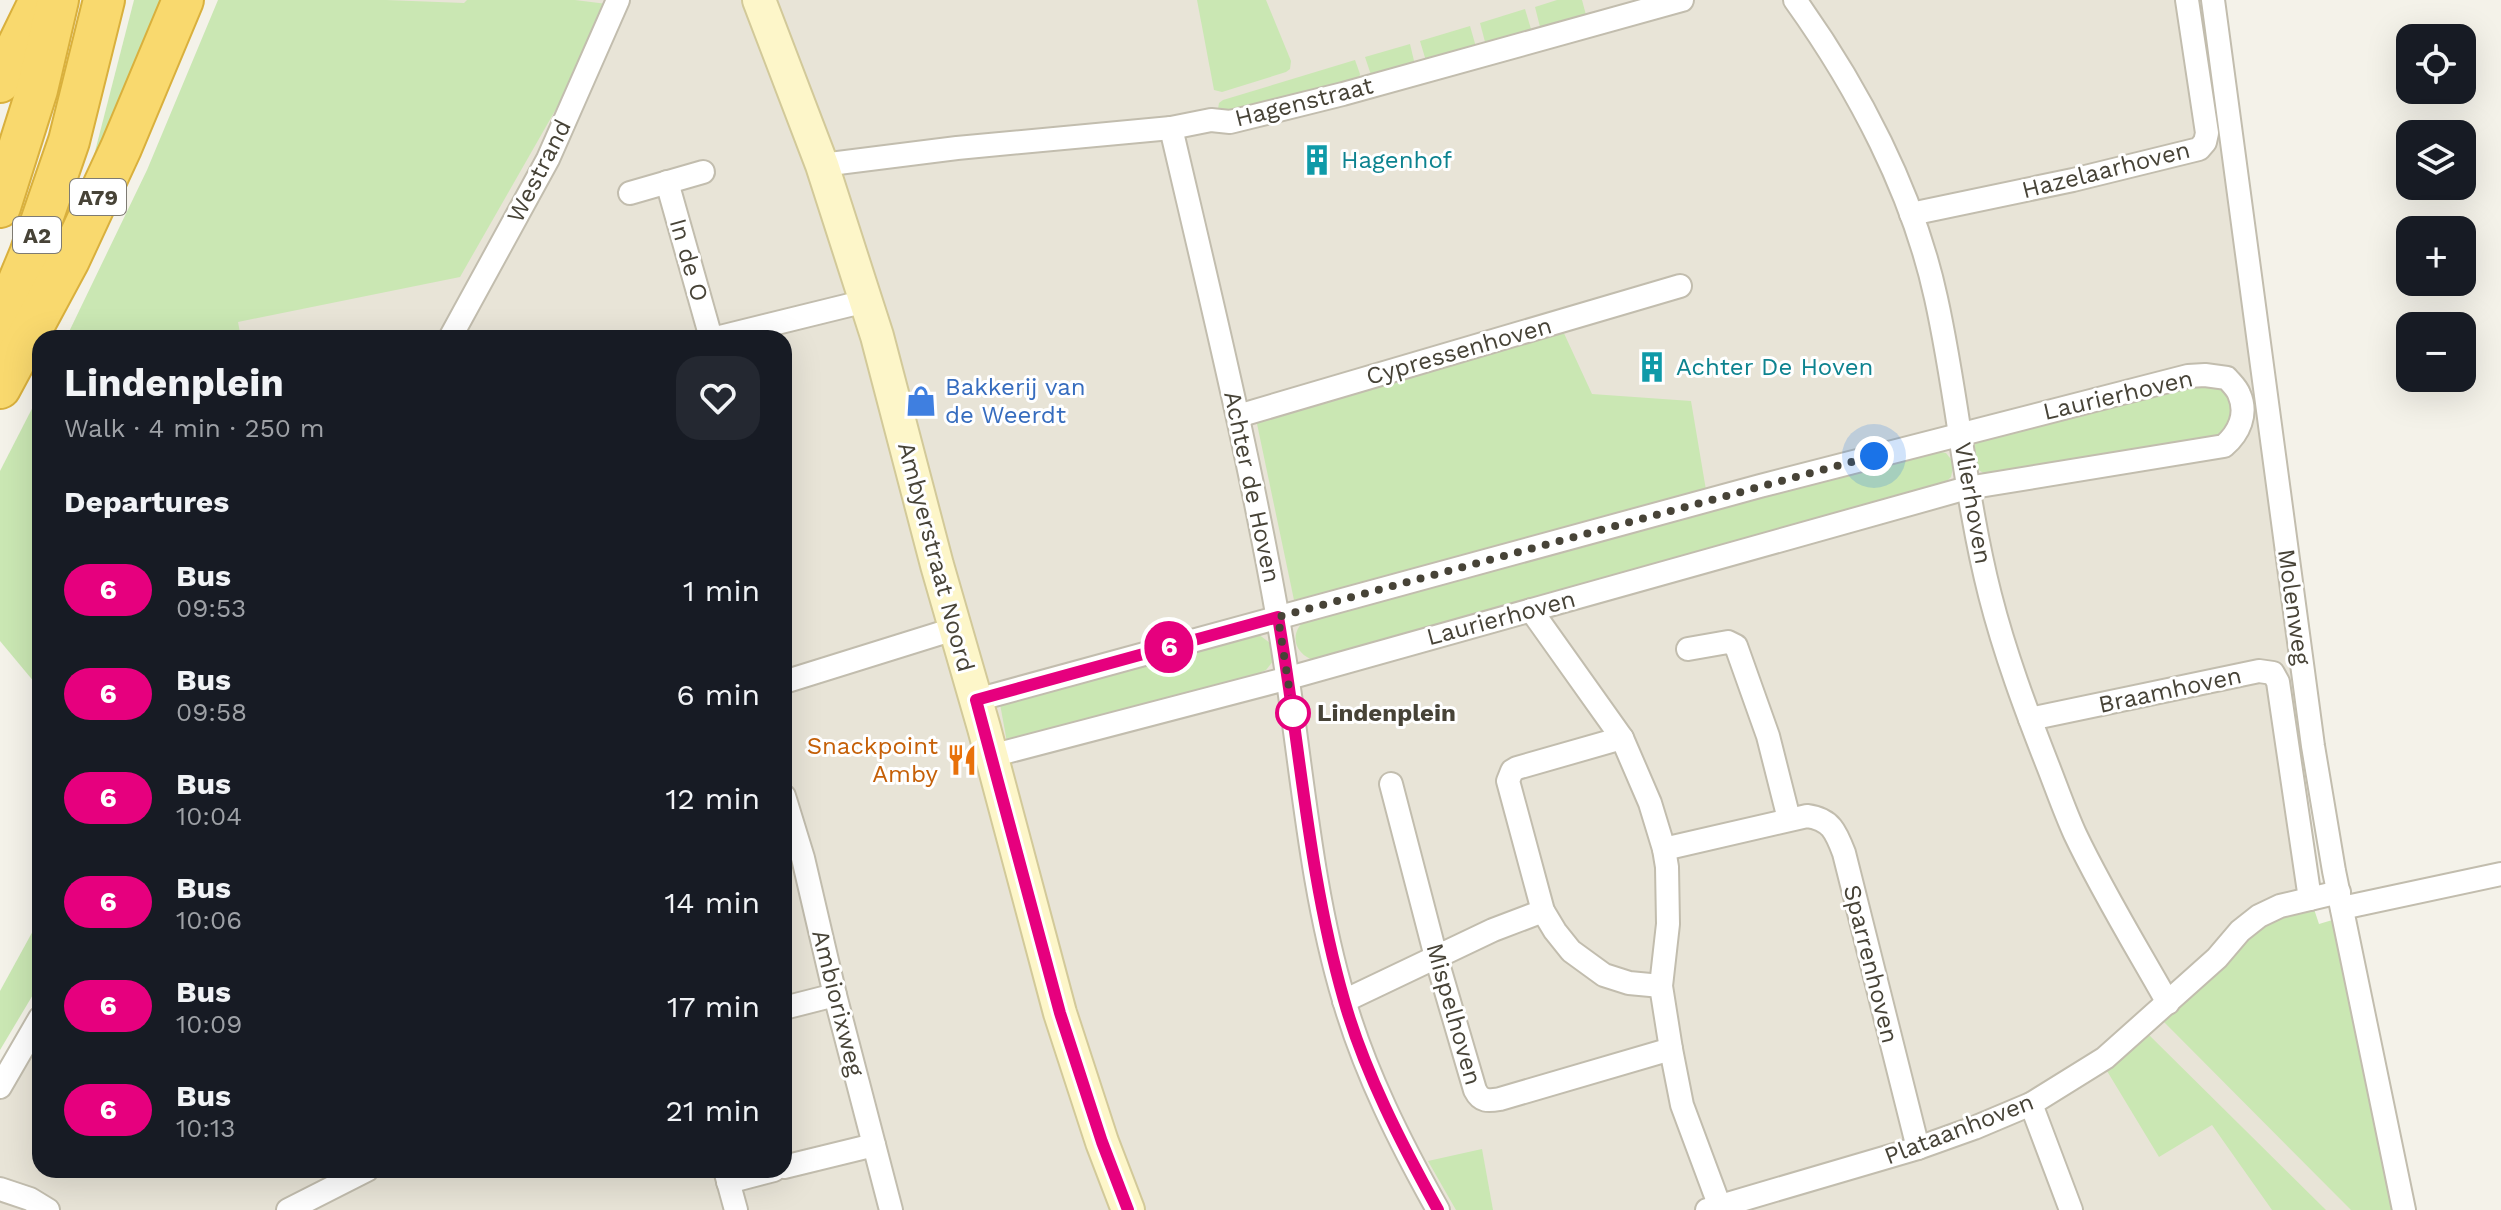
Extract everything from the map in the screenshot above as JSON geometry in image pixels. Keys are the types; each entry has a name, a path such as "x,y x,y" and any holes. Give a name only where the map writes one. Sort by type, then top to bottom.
{"highway":[{"path":"0,33 18,0"},
{"path":"18,86 40,0"},
{"name":"A2","path":"0,207 18,86 58,0"},
{"name":"A2","path":"0,326 30,254 69,141 104,0"},
{"name":"A79","path":"0,388 69,260 115,162 183,0"}],"street":[{"name":"Westrand","path":"454,330 548,159 618,0"},
{"name":"Ambyerstraat Noord","path":"759,0 822,165 866,301 1060,1013 1128,1210"},
{"name":"Hagenstraat","path":"822,165 957,148 1171,128 1211,120 1230,122 1358,90 1682,0"},
{"name":"Vlierhoven","path":"1795,0 1838,66 1871,125 1911,214 1936,296 1961,434 1967,488 1990,594 2011,668 2075,834 2168,1003"},
{"name":"Hazelaarhoven","path":"1911,214 2073,180 2199,149 2207,133 2187,0"},
{"name":"Molenweg","path":"2213,0 2313,746 2340,900 2404,1210"},
{"name":"Achter de Hoven","path":"1171,128 1238,416 1278,617 1318,892 1344,1001 1386,1107 1438,1210"},
{"path":"630,193 703,172"},
{"name":"In de O","path":"667,182 711,330"},
{"name":"Cypressenhoven","path":"1238,416 1680,286"},
{"name":"In de O","path":"746,330 866,301"},
{"name":"Laurierhoven","path":"1278,617 1760,486 2188,376 2227,378 2240,394 2243,415 2237,435 2224,446 1967,488 1289,678"},
{"path":"1531,610 1622,738 1650,803 1664,849 1668,893 1661,986 1682,1105 1714,1208"},
{"path":"976,700 1278,617"},
{"path":"792,680 954,629"},
{"path":"1688,649 1728,642 1736,646 1768,736 1789,819"},
{"name":"Braamhoven","path":"2030,719 2259,671 2273,673 2278,682 2310,899"},
{"path":"991,756 1289,678"},
{"path":"1622,738 1517,768 1508,781 1543,911 1555,931 1571,951 1604,975 1629,983 1661,986"},
{"name":"Mispelhoven","path":"1391,784 1436,957 1475,1090 1481,1099 1500,1099 1671,1049"},
{"name":"Sparrenhoven","path":"1664,849 1807,816 1825,820 1832,826 1844,853 1918,1148"},
{"name":"Ambiorixweg","path":"793,860 835,995 891,1210"},
{"name":"Plataanhoven","path":"1714,1208 1918,1148 2031,1104 2105,1058 2217,958 2249,922 2280,906 2310,899 2340,900 2501,874"},
{"path":"1344,1001 1493,930 1543,911"},
{"path":"792,1006 835,995"},
{"path":"0,1087 32,1032"},
{"path":"2031,1104 2071,1210"},
{"path":"792,1165 874,1145"},
{"path":"288,1210 351,1178"},
{"path":"728,1178 736,1210"},
{"path":"0,1189 30,1199 48,1210"}],"shaded area":[{"path":"370,0 2197,0 2241,278 2320,904 2257,930 2372,1210 0,1210 0,1076 32,1020 32,1178 792,1178 792,330 231,330"}],"green space":[{"path":"134,0 166,0 91,167"},
{"path":"218,0 464,3 467,0 575,0 607,4 588,53 460,277 238,322 240,330 70,330 147,170"},
{"path":"1197,0 1266,0 1291,61 1290,69 1222,92 1214,90"},
{"path":"1557,0 1582,0 1586,15 1544,30 1540,27 1535,7"},
{"path":"1525,9 1530,33 1488,45 1485,42 1480,23"},
{"path":"1470,26 1476,47 1426,61 1420,41"},
{"path":"1410,44 1415,65 1371,75 1365,57"},
{"path":"1355,60 1359,79 1225,114 1218,109 1223,100"},
{"path":"1562,329 1592,394 1691,401 1706,490 1484,553 1294,600 1256,419 1335,400"},
{"path":"2204,381 2217,383 2231,405 2231,418 2214,438 1990,477 1972,466 1974,445 1982,438"},
{"path":"32,409 32,679 0,641 0,471"},
{"path":"1932,450 1946,453 1954,463 1951,477 1942,486 1316,661 1303,654 1296,644 1297,632 1305,620"},
{"path":"1258,634 1270,643 1274,660 1266,670 1007,742 1000,704"},
{"path":"2313,906 2319,924 2339,918 2393,1210 2351,1210 2162,1020 2265,920"},
{"path":"32,933 32,996 0,1050 0,991"},
{"path":"2147,1033 2326,1210 2272,1210 2212,1125 2159,1157 2104,1066"},
{"path":"1482,1149 1493,1210 1456,1210 1428,1161"}],"bus line":[{"name":"6","path":"1128,1210 1060,1013 976,700 1278,617 1318,892 1344,1001 1386,1107 1438,1210"}],"place":[{"name":"Hagenhof","path":"1317,160"},
{"name":"Achter De Hoven","path":"1652,367"},
{"name":"Bakkerij van de Weerdt","path":"921,401"},
{"name":"Lindenplein","path":"1293,713"},
{"name":"Snackpoint Amby","path":"962,760"}],"route":[{"path":"1293,713 1278,617 1874,456"}]}
